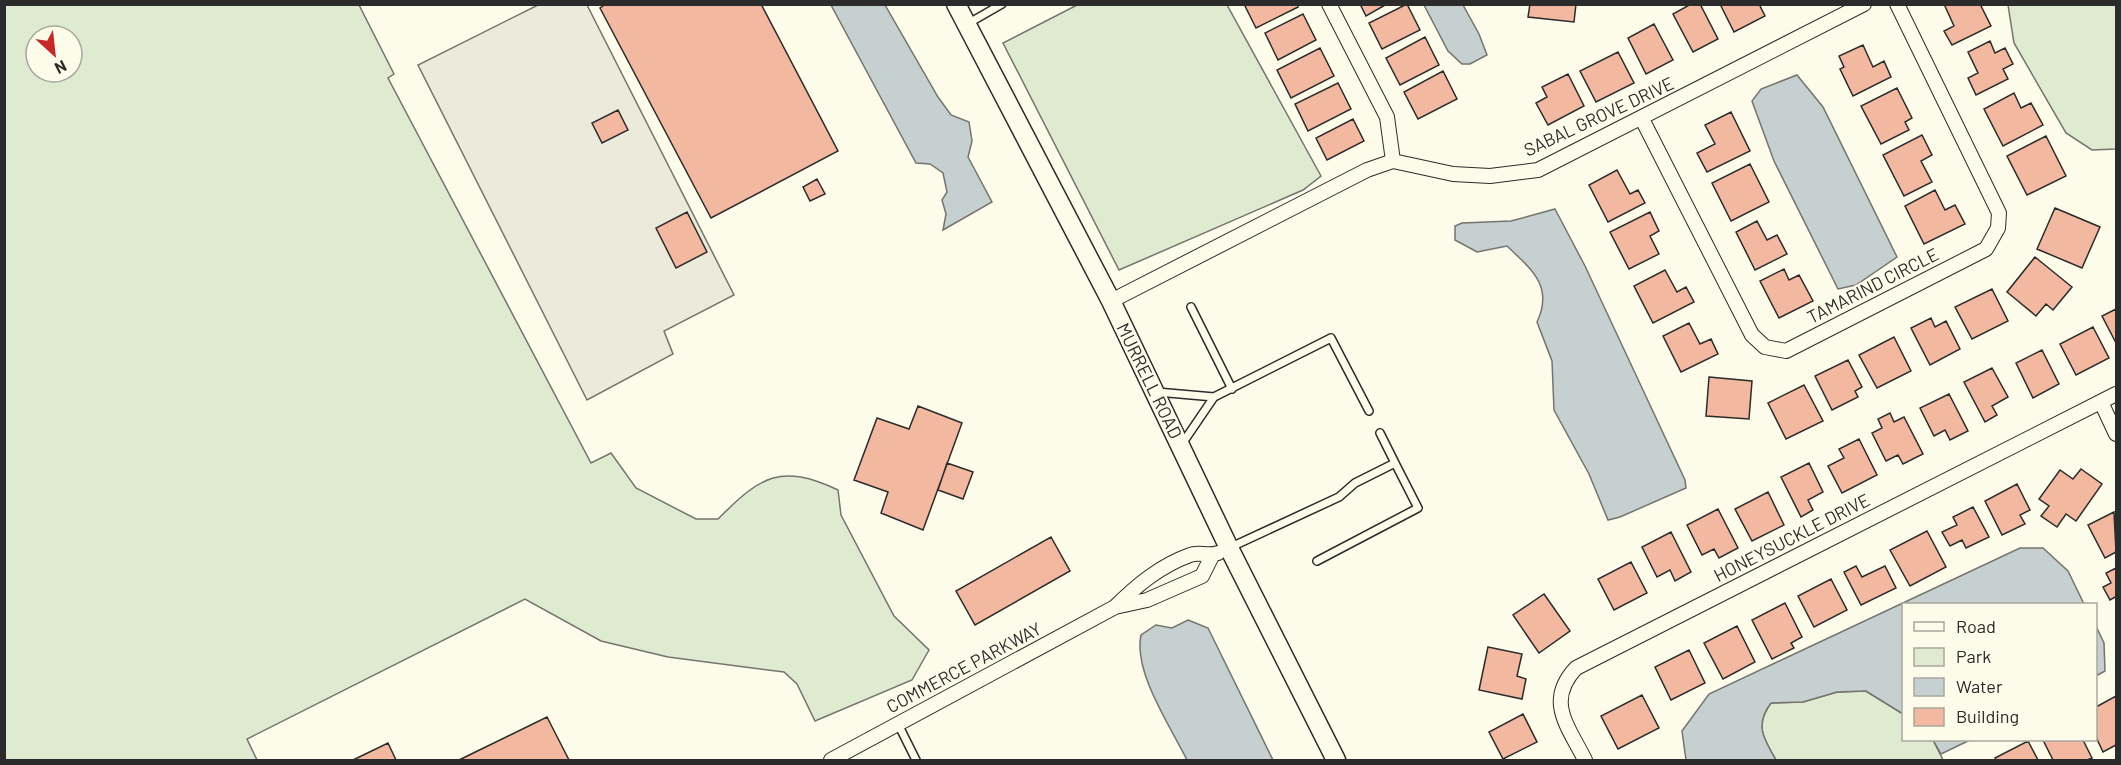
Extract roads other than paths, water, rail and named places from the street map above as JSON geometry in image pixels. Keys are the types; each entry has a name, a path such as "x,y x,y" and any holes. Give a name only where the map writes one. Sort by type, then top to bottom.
{"street":[{"name":"MURRELL ROAD","path":"956,4 1111,301 1181,446 1221,552 1336,760"},
{"path":"1111,301 1367,170 1393,161 1388,117 1329,4"},
{"name":"SABAL GROVE DRIVE","path":"1393,161 1453,174 1490,176 1538,170 1642,119 1863,4"},
{"name":"TAMARIND CIRCLE","path":"1642,119 1752,335 1765,347 1786,351 1986,249 1998,228 1999,213 1897,4"},
{"name":"HONEYSUCKLE DRIVE","path":"1585,760 1564,717 1559,698 1564,681 1576,668 2116,394"},
{"path":"2101,402 2116,434"},
{"name":"COMMERCE PARKWAY","path":"1115,607 1142,580 1182,559 1192,554 1221,552"},
{"name":"COMMERCE PARKWAY","path":"831,760 1115,607 1147,600 1202,576 1221,552"}],"lane":[{"path":"966,24 1002,4"},
{"path":"1191,307 1232,389"},
{"path":"1181,446 1215,398 1331,338 1369,411"},
{"path":"1155,392 1215,398"},
{"path":"1317,561 1418,508 1380,433"},
{"path":"1221,552 1339,497 1355,483 1395,463"},
{"path":"898,724 916,760"}],"water":[{"path":"831,5 885,5 938,97 951,115 969,122 972,141 968,157 992,202 943,230 946,214 942,200 947,192 943,173 930,164 916,163"},
{"path":"1424,5 1463,5 1479,34 1487,55 1470,64 1462,64 1448,51"},
{"path":"1797,75 1823,107 1897,257 1856,285 1838,289 1774,161 1752,101 1761,89"},
{"path":"1555,209 1585,266 1685,480 1686,488 1608,520 1589,474 1554,410 1552,361 1537,322 1543,298 1537,279 1507,246 1477,252 1455,240 1455,226 1462,223 1511,221"},
{"path":"2020,548 2043,548 2068,571 2084,603 1903,603"},
{"path":"1902,603 1902,713 1866,691 1837,692 1803,702 1771,703 1762,725 1765,739 1776,760 1686,760 1682,731 1709,694"},
{"path":"1188,620 1208,628 1273,760 1187,760 1155,699 1143,666 1140,650 1141,635 1156,625 1172,628"},
{"path":"2097,628 2104,643 2105,671 2097,675"},
{"path":"1934,741 1968,741 1941,754"}]}
